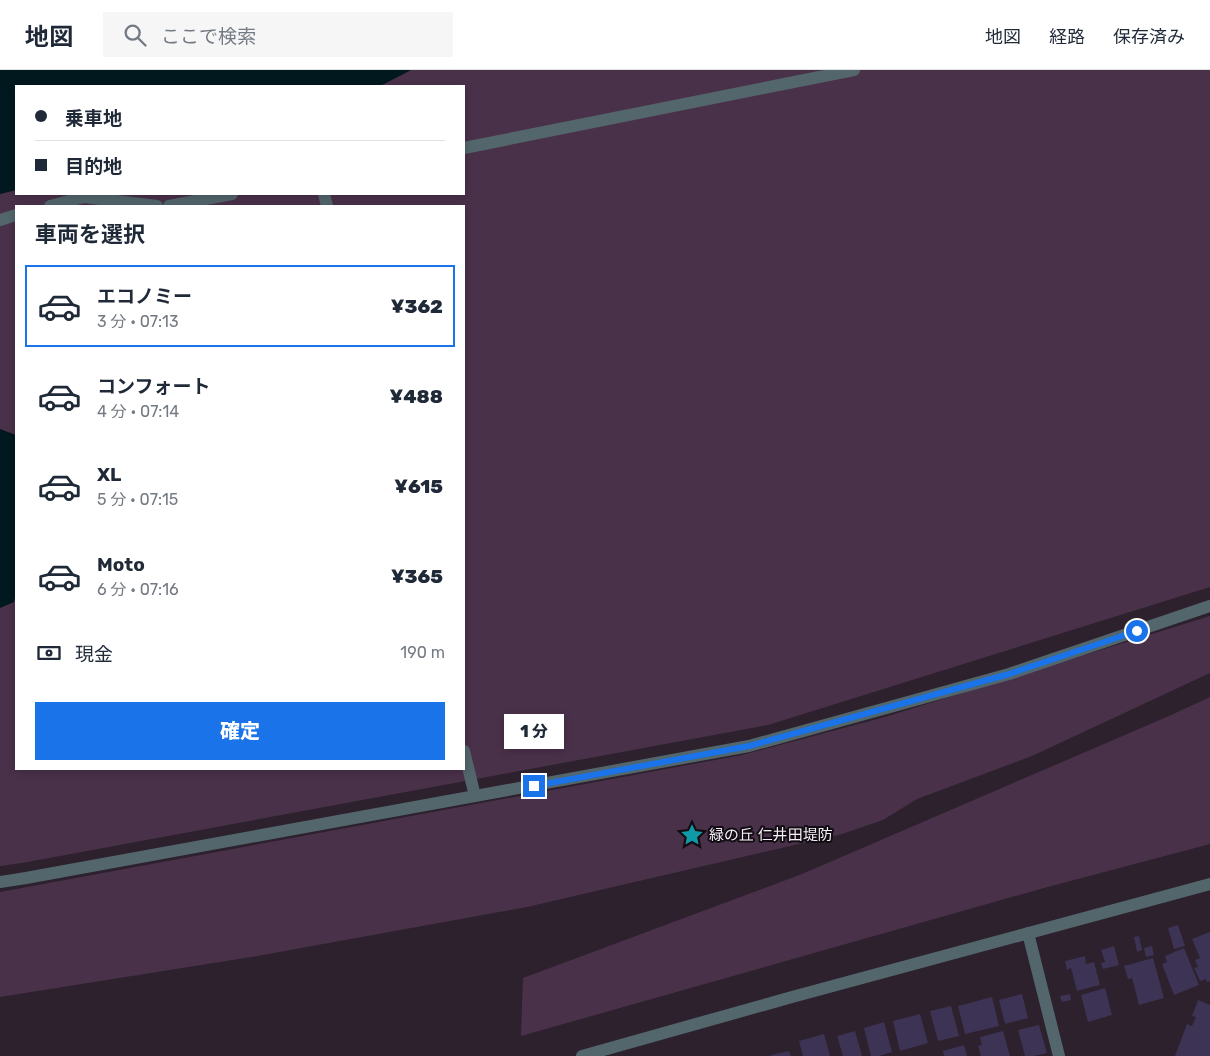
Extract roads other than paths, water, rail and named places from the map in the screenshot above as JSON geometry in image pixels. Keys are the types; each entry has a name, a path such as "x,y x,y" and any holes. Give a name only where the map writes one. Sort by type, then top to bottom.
{"street":[{"path":"465,148 854,70"},
{"path":"174,205 227,195"},
{"path":"54,205 84,197 149,205"},
{"path":"0,220 15,216"},
{"path":"0,882 749,746 1009,674 1210,606"},
{"path":"465,754 475,796"},
{"path":"582,1056 1210,884"},
{"path":"1028,933 1059,1056"}],"water":[{"path":"0,70 411,70 382,85 15,85 15,190 0,194"},
{"path":"0,429 15,435 15,598 14,602 0,608"}],"place":[{"name":"緑の丘 仁井田堤防","path":"692,835"}]}
